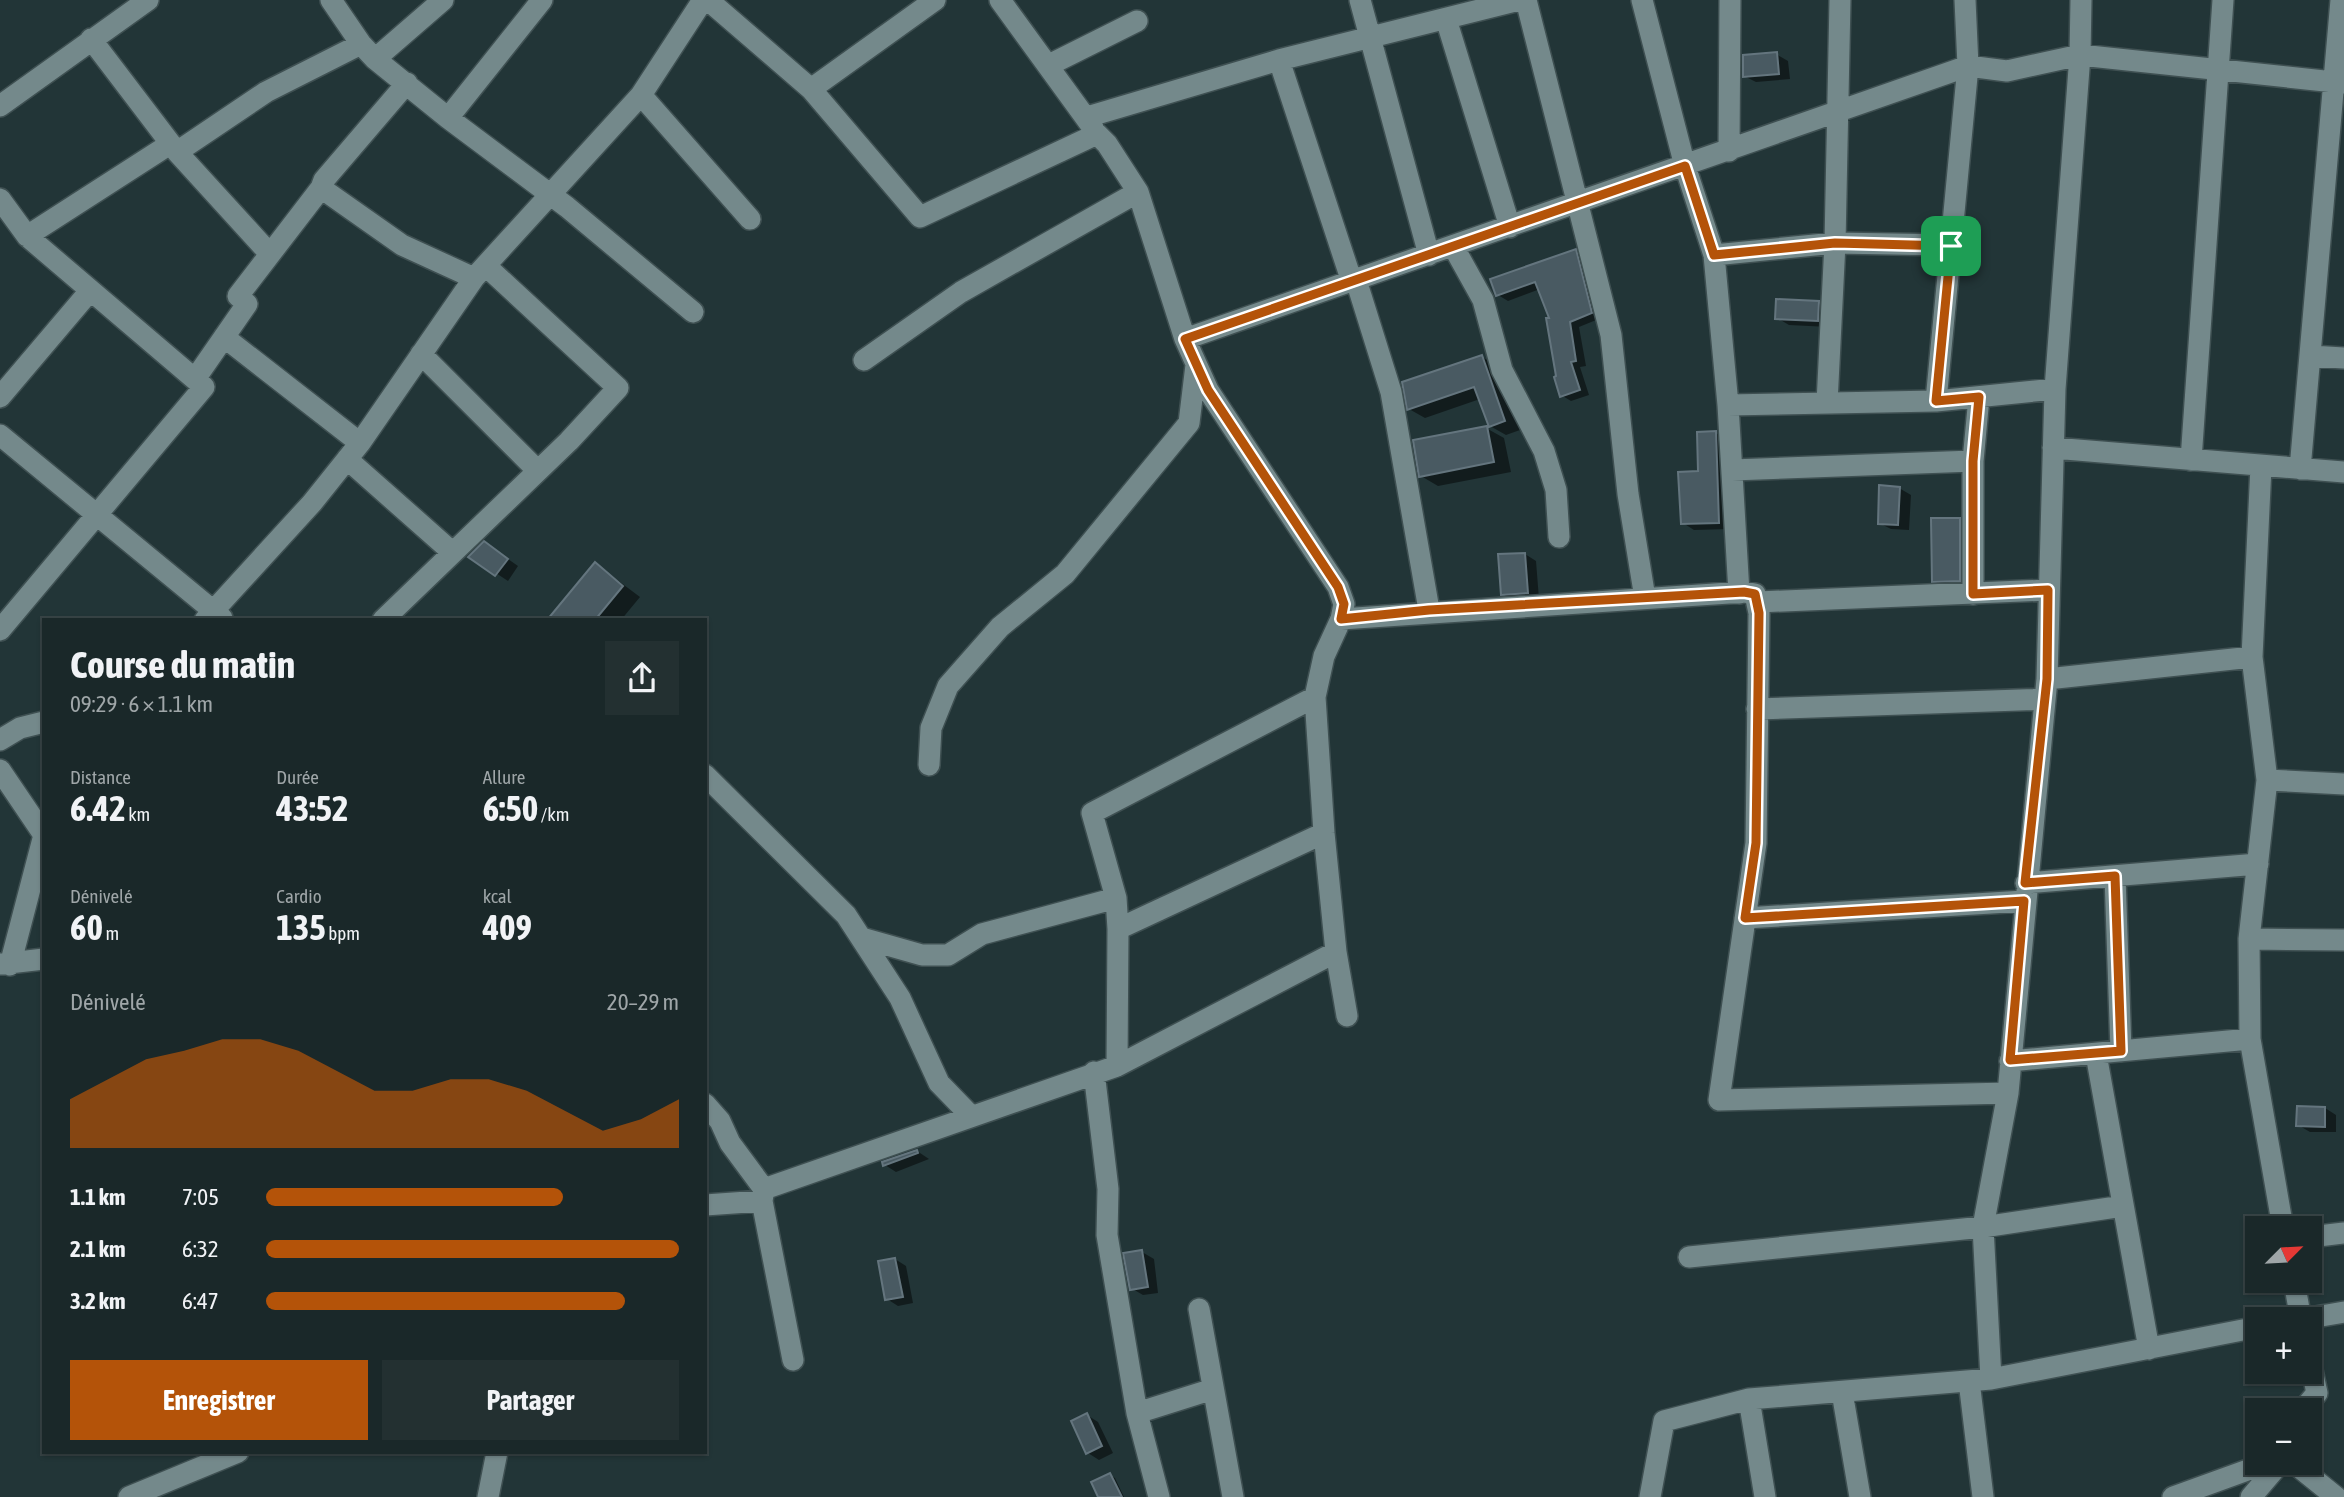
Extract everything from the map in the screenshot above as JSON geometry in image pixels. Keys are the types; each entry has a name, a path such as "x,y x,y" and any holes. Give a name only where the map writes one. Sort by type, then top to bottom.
{"street":[{"path":"0,106 148,0"},
{"path":"331,0 368,51 448,118 693,312"},
{"path":"27,236 266,92 368,51 443,0"},
{"path":"448,118 542,0"},
{"path":"0,435 98,513 214,616 354,451 480,272 641,95 706,0 811,89 920,217 1092,126 1279,60 1519,0"},
{"path":"811,89 934,0"},
{"path":"1000,0 1107,144 1138,192 1185,339 1208,390 1338,587 1344,604 1341,619 1324,656 1315,697 1324,833 1336,952 1347,1016"},
{"path":"1360,0 1429,255"},
{"path":"1526,0 1611,335 1628,494 1645,598"},
{"path":"1642,0 1685,166 1714,255 1728,405 1739,593"},
{"path":"1729,151 1730,0"},
{"path":"1827,403 1835,243 1840,0"},
{"path":"1936,401 1968,66 1965,0"},
{"path":"1991,1379 1983,1227 2008,1093 2046,689 2055,389 2080,55 2081,0"},
{"path":"2191,460 2223,0"},
{"path":"2300,469 2339,83 2341,0"},
{"path":"1446,19 1510,227"},
{"path":"1049,65 1137,21"},
{"path":"91,39 174,148 270,254"},
{"path":"1185,339 1968,66 2007,71 2080,55 2339,83"},
{"path":"1279,60 1394,405 1429,610"},
{"path":"195,379 247,304 238,296 321,188 324,180 407,83"},
{"path":"641,95 750,219"},
{"path":"321,188 402,245 480,272 618,388 385,618"},
{"path":"864,360 961,292 1138,192"},
{"path":"0,199 27,236 89,292 204,387 0,630"},
{"path":"1714,255 1835,243 1951,246"},
{"path":"1453,246 1483,300 1502,370 1547,461 1556,490 1559,537"},
{"path":"0,397 89,292"},
{"path":"224,337 354,451 453,552"},
{"path":"421,354 537,470"},
{"path":"2311,356 2344,358"},
{"path":"929,765 931,727 948,686 1000,627 1065,574 1189,423 1196,364"},
{"path":"1728,405 1936,401 2055,389"},
{"path":"1973,594 1973,461 1979,397"},
{"path":"2053,448 2344,472"},
{"path":"1732,470 1973,461"},
{"path":"2261,466 2252,657 2267,780 2249,939 2250,1039 2281,1216"},
{"path":"1758,602 2048,590"},
{"path":"1341,619 1429,610 1751,593 1758,602 1756,843 1719,1100 2008,1093"},
{"path":"1758,709 2046,689 2252,657"},
{"path":"1117,1066 1116,898 1092,813 1315,697"},
{"path":"0,740 20,728 42,722"},
{"path":"0,771 42,832"},
{"path":"707,777 846,915 900,998 939,1083 971,1115"},
{"path":"2267,780 2344,784"},
{"path":"1118,929 1324,833"},
{"path":"42,842 5,964 42,959"},
{"path":"1745,918 2025,892 2115,876 2258,864"},
{"path":"2115,876 2121,1051"},
{"path":"862,938 922,955 948,955 982,934 1116,898"},
{"path":"2249,939 2344,940"},
{"path":"707,1205 763,1195 971,1115 1117,1066 1336,952"},
{"path":"2010,1060 2250,1039"},
{"path":"2096,1054 2149,1349"},
{"path":"1094,1072 1108,1189 1107,1235 1137,1413 1159,1497"},
{"path":"707,1106 720,1121 763,1195 793,1360"},
{"path":"1689,1257 1983,1227 2123,1206"},
{"path":"2322,1236 2344,1233"},
{"path":"1199,1309 1233,1497"},
{"path":"2322,1316 2344,1312"},
{"path":"1650,1497 1664,1421 1749,1399 1991,1379 2245,1330"},
{"path":"1969,1381 1983,1497"},
{"path":"1137,1413 1213,1389"},
{"path":"1842,1392 1860,1497"},
{"path":"1749,1399 1765,1497"},
{"path":"129,1497 233,1454"},
{"path":"488,1497 497,1454"},
{"path":"2173,1497 2245,1471"},
{"path":"2251,1497 2270,1475"},
{"path":"2309,1475 2336,1497"}],"building":[{"path":"1777,52 1779,74 1743,77 1743,55"},
{"path":"1576,249 1592,313 1570,322 1576,361 1571,362 1580,390 1560,397 1554,377 1556,376 1546,318 1549,318 1535,282 1496,296 1490,279"},
{"path":"1776,299 1819,301 1818,321 1775,319"},
{"path":"1482,355 1505,421 1489,427 1474,387 1407,410 1402,382"},
{"path":"1487,426 1494,462 1419,477 1413,440"},
{"path":"1716,431 1719,523 1681,524 1678,472 1698,471 1697,432"},
{"path":"1879,485 1900,487 1898,525 1878,524"},
{"path":"1931,518 1960,518 1960,581 1932,582"},
{"path":"484,541 508,559 495,576 468,557"},
{"path":"1525,553 1528,593 1501,595 1498,554"},
{"path":"595,562 623,586 597,618 549,618"},
{"path":"2297,1106 2325,1107 2325,1127 2296,1126"},
{"path":"917,1150 918,1153 883,1166 882,1162"},
{"path":"1142,1250 1148,1287 1130,1290 1123,1253"},
{"path":"895,1258 903,1297 885,1300 878,1261"},
{"path":"1087,1413 1102,1446 1086,1454 1071,1421"},
{"path":"1110,1473 1122,1497 1098,1497 1091,1482"}],"route":[{"path":"1685,166 1714,255 1835,243 1951,246 1936,401 1979,397 1973,461 1973,594 2048,590 2047,679 2025,883 2115,876 2121,1051 2010,1060 2024,901 1745,918 1756,843 1759,613 1755,594 1744,592 1429,610 1341,619 1344,604 1338,587 1208,390 1185,339 1685,166"}]}
